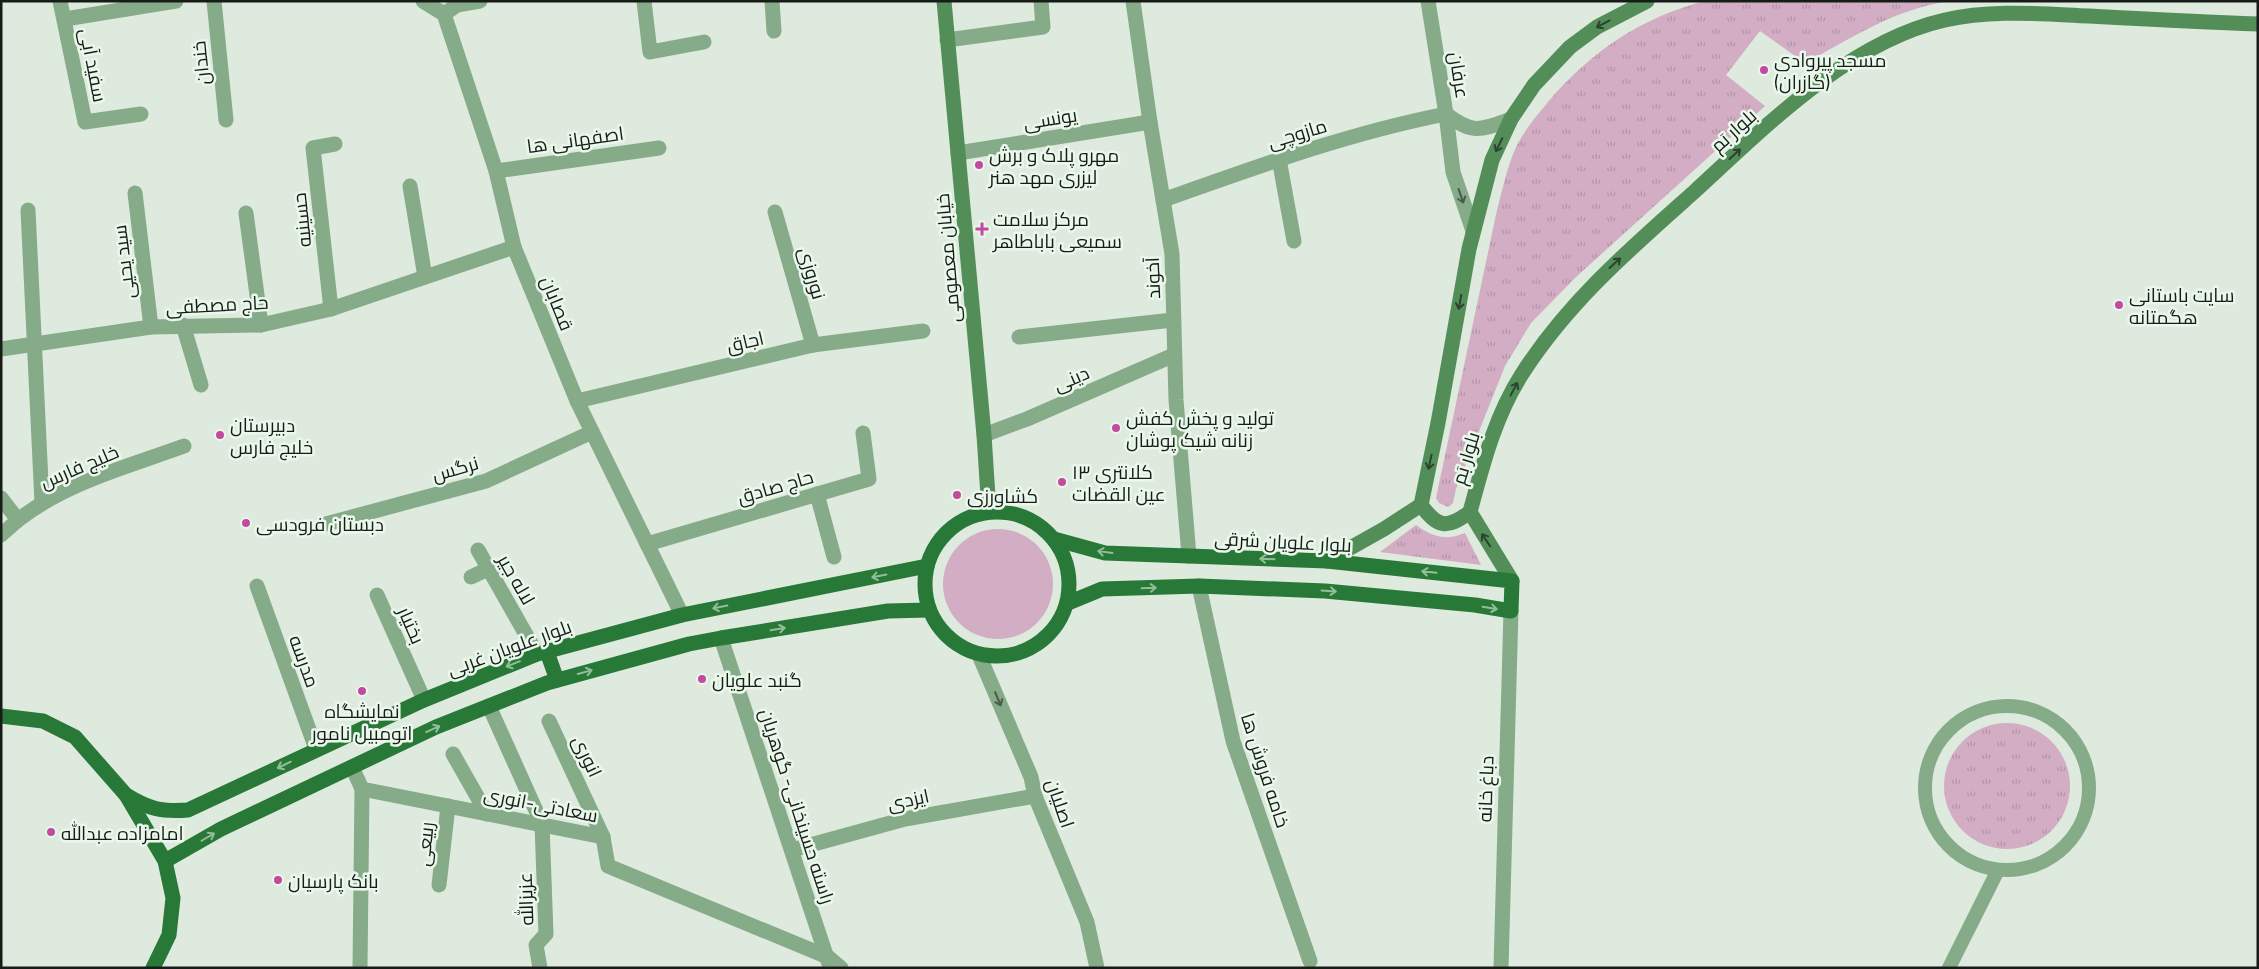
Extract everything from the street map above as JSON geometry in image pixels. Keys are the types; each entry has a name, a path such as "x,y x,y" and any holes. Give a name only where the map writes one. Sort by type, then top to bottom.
{"main road":[{"name":"خیابان معصومی","path":"944,1 984,435 989,512"},
{"name":"بلوار بَم","path":"1421,505 1473,231 1492,160 1511,119 1534,85 1570,47 1597,27 1647,1"},
{"name":"بلوار بَم","path":"1512,581 1470,512 1486,452 1521,375 1552,330 1598,279 1783,111 1820,82 1865,53 1912,30 1946,19 2034,13 2258,24"},
{"path":"1327,561 1384,529 1421,505 1432,518 1447,524 1454,524 1470,512"},
{"path":"989,512 1016,514 1037,523 1054,539 1065,558 1070,581 1068,603 1059,624 1044,641 1024,652 1001,657 979,655 958,645 941,630 929,610 924,588 927,566 936,545 951,528 971,516 989,512"},
{"name":"بلوار علویان شرقی","path":"1054,539 1105,553 1327,561 1512,581"},
{"name":"بلوار علویان غربی","path":"126,795 145,806 166,812 188,810 424,700 542,653 682,615 927,566"},
{"path":"1068,603 1102,589 1199,586 1325,591 1475,605 1510,611 1512,581"},
{"path":"166,861 221,829 436,727 557,680 689,644 888,611 929,610"},
{"path":"542,653 557,680"},
{"path":"1,716 43,721 75,737 126,795 166,861 174,898 169,935 153,968"}],"street":[{"path":"60,1 65,19 176,1"},
{"name":"خندان","path":"214,1 226,120"},
{"path":"423,1 444,14 456,3 480,1"},
{"path":"644,1 650,52 704,42"},
{"path":"772,1 774,31"},
{"path":"947,40 1043,27 1041,1"},
{"name":"آخوند","path":"1133,1 1150,122 1172,254 1174,355 1189,556"},
{"name":"عرفان","path":"1428,1 1446,114 1460,125 1481,130 1511,119"},
{"name":"قصابان","path":"444,14 496,171 514,247 577,401 682,615"},
{"name":"سفید آبی","path":"65,19 84,122 141,114"},
{"path":"1446,114 1453,172 1473,231"},
{"name":"مازوچی","path":"1163,200 1280,159 1397,124 1446,114"},
{"name":"یونسی","path":"958,153 1150,122"},
{"name":"حسینیه","path":"331,309 313,148 335,144"},
{"name":"اصفهانی ها","path":"496,171 659,148"},
{"path":"1280,159 1294,241"},
{"path":"410,186 425,277"},
{"name":"سید یحیی","path":"135,193 151,327"},
{"path":"28,210 42,503"},
{"path":"246,212 261,324"},
{"name":"نوروزی","path":"775,212 813,345"},
{"name":"حاج مصطفی","path":"1,349 151,327 261,324 331,309 514,247"},
{"path":"1020,337 1173,320"},
{"path":"183,325 201,385"},
{"name":"اجاق","path":"577,401 813,345 923,331"},
{"name":"دینی","path":"984,435 1027,419 1174,355"},
{"name":"نرگس","path":"322,525 486,481 592,432"},
{"name":"حاج صادق","path":"647,544 869,479 862,433"},
{"name":"خلیج فارس","path":"18,520 42,503 78,484 184,446"},
{"path":"817,494 834,558"},
{"path":"1,498 18,520 1,536"},
{"name":"لاله جیر","path":"478,550 542,653"},
{"path":"471,577 488,568"},
{"name":"مدرسه","path":"257,586 316,750"},
{"name":"خامه فروش ها","path":"1199,586 1233,741 1310,962"},
{"name":"بختیار","path":"376,595 424,700"},
{"name":"دباغ خانه","path":"1500,968 1510,611"},
{"name":"راسته حسینخانی- گوهریان","path":"721,638 829,963"},
{"name":"اصلیان","path":"979,655 1031,777 1035,796 1087,922 1098,968"},
{"path":"2004,705 2032,709 2056,721 2075,741 2087,766 2090,793 2084,820 2070,843 2048,860 2024,869 1998,870 1971,862 1949,846 1933,824 1925,798 1926,771 1936,745 1954,724 1977,710 2004,705"},
{"path":"489,706 542,824"},
{"name":"انوری","path":"549,720 603,836"},
{"path":"454,754 487,814"},
{"path":"352,767 362,789 360,968"},
{"name":"سعادتی-انوری","path":"362,789 603,836 608,866 841,968"},
{"name":"ایزدی","path":"792,850 905,819 1035,796"},
{"name":"ربیعی","path":"439,885 448,806"},
{"name":"عزیزالله","path":"540,968 536,945 546,934 542,824"},
{"path":"1949,968 1998,870"}],"green space":[{"path":"1705,1 1951,1 1912,10 1893,17 1857,34 1805,63 1760,31 1726,75 1765,106 1576,277 1531,323 1505,366 1456,489 1453,503 1448,507 1439,503 1436,498 1497,210 1508,169 1517,145 1535,117 1564,84 1600,52 1660,16"},
{"path":"1416,525 1434,535 1445,537 1465,533 1481,565 1380,552"},
{"path":"998,529 1019,533 1037,545 1049,563 1053,584 1049,605 1037,623 1019,635 998,639 977,635 959,623 947,605 943,584 947,563 959,545 977,533"},
{"path":"2007,723 2031,728 2042,733 2052,741 2060,751 2065,762 2070,786 2065,810 2060,821 2052,831 2042,839 2031,844 2007,849 1983,844 1972,839 1962,831 1954,821 1949,810 1944,786 1949,762 1954,751 1962,741 1972,733 1983,728"}],"place":[{"name":"مسجد پیروادی (گازران)","path":"1764,70"},
{"name":"مهرو پلاک و برش لیزری مهد هنر","path":"979,165"},
{"name":"مرکز سلامت سمیعی باباطاهر","path":"982,229"},
{"name":"سایت باستانی هگمتانه","path":"2119,305"},
{"name":"تولید و پخش کفش زنانه شیک پوشان","path":"1116,428"},
{"name":"دبیرستان خلیج فارس","path":"220,435"},
{"name":"کلانتری ۱۳ عین القضات","path":"1062,482"},
{"name":"کشاورزی","path":"957,495"},
{"name":"دبستان فرودسی","path":"246,523"},
{"name":"گنبد علویان","path":"702,679"},
{"name":"نمایشگاه اتومبیل نامور","path":"362,691"},
{"name":"امامزاده عبدالله","path":"51,832"},
{"name":"بانک پارسیان","path":"278,880"}]}
